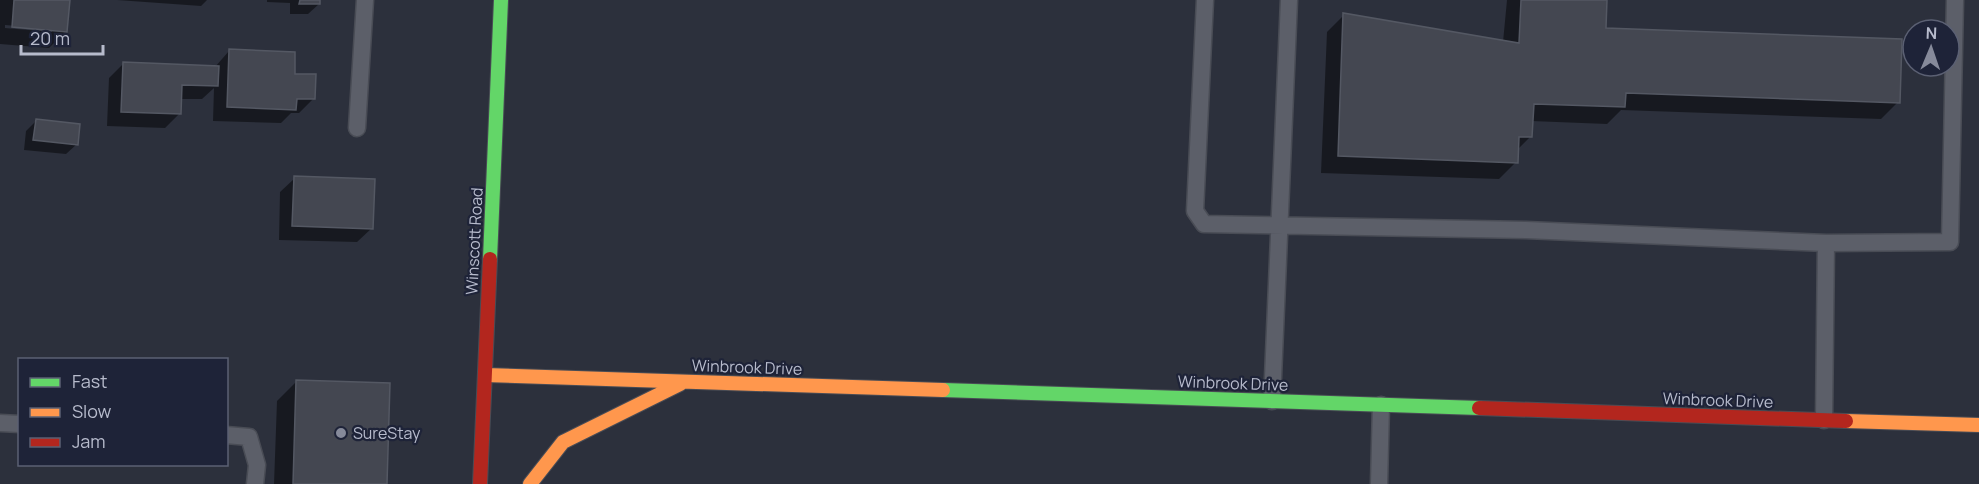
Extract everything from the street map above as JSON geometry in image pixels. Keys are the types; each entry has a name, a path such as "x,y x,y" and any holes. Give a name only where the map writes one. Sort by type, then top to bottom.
{"street":[{"name":"Winscott Road","path":"480,484 501,0"},
{"name":"Winbrook Drive","path":"485,375 1979,425"},
{"path":"530,484 563,442 686,382"}],"lane":[{"path":"357,128 365,0"},
{"path":"1205,0 1195,211 1204,224 1526,230 1826,243 1950,242 1955,0"},
{"path":"1272,401 1289,0"},
{"path":"1824,420 1826,243"},
{"path":"1379,484 1381,405"},
{"path":"0,423 18,424"},
{"path":"228,435 249,437 257,465 255,484"}],"building":[{"path":"14,0 70,0 67,32 12,27"},
{"path":"300,0 320,0 320,4 299,4"},
{"path":"1521,0 1607,0 1606,28 1901,39 1900,103 1626,93 1625,107 1534,104 1532,137 1519,137 1518,163 1338,156 1343,13 1519,43"},
{"path":"229,49 295,52 295,74 316,74 315,99 297,99 296,110 227,107"},
{"path":"123,62 219,66 218,86 182,85 181,114 121,112"},
{"path":"36,119 80,124 78,145 33,140"},
{"path":"294,176 375,179 373,229 292,226"},
{"name":"SureStay","path":"296,380 390,383 387,484 293,484"}],"traffic: fast":[{"path":"490,259 501,0"},
{"path":"943,390 1479,408"}],"traffic: slow":[{"path":"485,375 943,390"},
{"path":"530,484 563,442 680,384"},
{"path":"1846,421 1979,425"}],"traffic: jam":[{"path":"480,484 490,259"},
{"path":"1479,408 1846,421"}],"place":[{"name":"SureStay","path":"341,433"}]}
